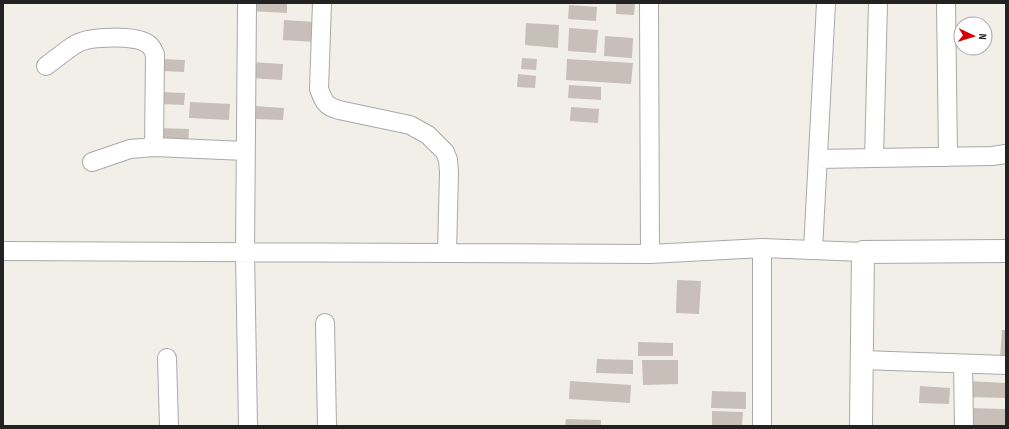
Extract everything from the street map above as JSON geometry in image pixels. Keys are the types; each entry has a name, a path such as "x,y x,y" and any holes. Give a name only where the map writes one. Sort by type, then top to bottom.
{"street":[{"path":"247,3 245,252 248,426"},
{"path":"322,3 319,89 323,100 329,107 339,110 410,126 428,135 445,152 448,160 449,172 447,253"},
{"path":"649,3 650,254"},
{"path":"813,250 826,3"},
{"path":"874,158 878,3"},
{"path":"946,3 948,157"},
{"path":"46,66 77,44 88,40 102,38 140,40 150,45 155,54 154,147"},
{"path":"92,162 130,149 154,147 245,151"},
{"path":"818,159 992,156 1006,154"},
{"path":"762,248 762,426"},
{"path":"3,251 650,254 762,248 863,252 1006,251"},
{"path":"861,426 863,252"},
{"path":"325,323 327,426"},
{"path":"168,358 170,426"},
{"path":"862,360 1006,365"},
{"path":"964,364 964,426"}],"building":[{"path":"250,3 287,3 287,13 250,11"},
{"path":"616,3 635,3 634,15 616,14"},
{"path":"569,5 597,7 596,21 568,19"},
{"path":"284,20 315,22 314,42 283,40"},
{"path":"526,23 559,25 558,48 525,45"},
{"path":"569,28 598,30 596,53 568,51"},
{"path":"605,36 633,38 632,58 604,56"},
{"path":"522,58 537,59 536,70 521,69"},
{"path":"161,59 185,60 184,72 161,71"},
{"path":"567,59 633,63 631,84 566,80"},
{"path":"250,62 283,64 282,80 250,78"},
{"path":"518,74 536,76 535,88 517,87"},
{"path":"569,85 601,87 601,100 568,98"},
{"path":"161,92 185,93 184,105 161,104"},
{"path":"190,102 230,104 229,120 189,118"},
{"path":"253,106 284,108 283,120 253,119"},
{"path":"571,107 599,109 598,123 570,121"},
{"path":"158,128 189,129 188,147 158,145"},
{"path":"677,280 701,281 699,314 676,313"},
{"path":"1002,330 1006,330 1006,359 1000,359"},
{"path":"638,342 673,343 673,356 638,356"},
{"path":"597,359 633,360 633,374 596,373"},
{"path":"642,360 678,360 678,384 643,385"},
{"path":"570,381 631,385 630,403 569,399"},
{"path":"967,381 1006,383 1006,398 966,397"},
{"path":"920,386 950,388 949,404 919,403"},
{"path":"712,391 746,392 746,409 711,408"},
{"path":"966,408 1006,409 1006,426 965,426"},
{"path":"712,411 743,412 742,426 712,426"},
{"path":"566,419 601,420 601,426 565,426"}]}
